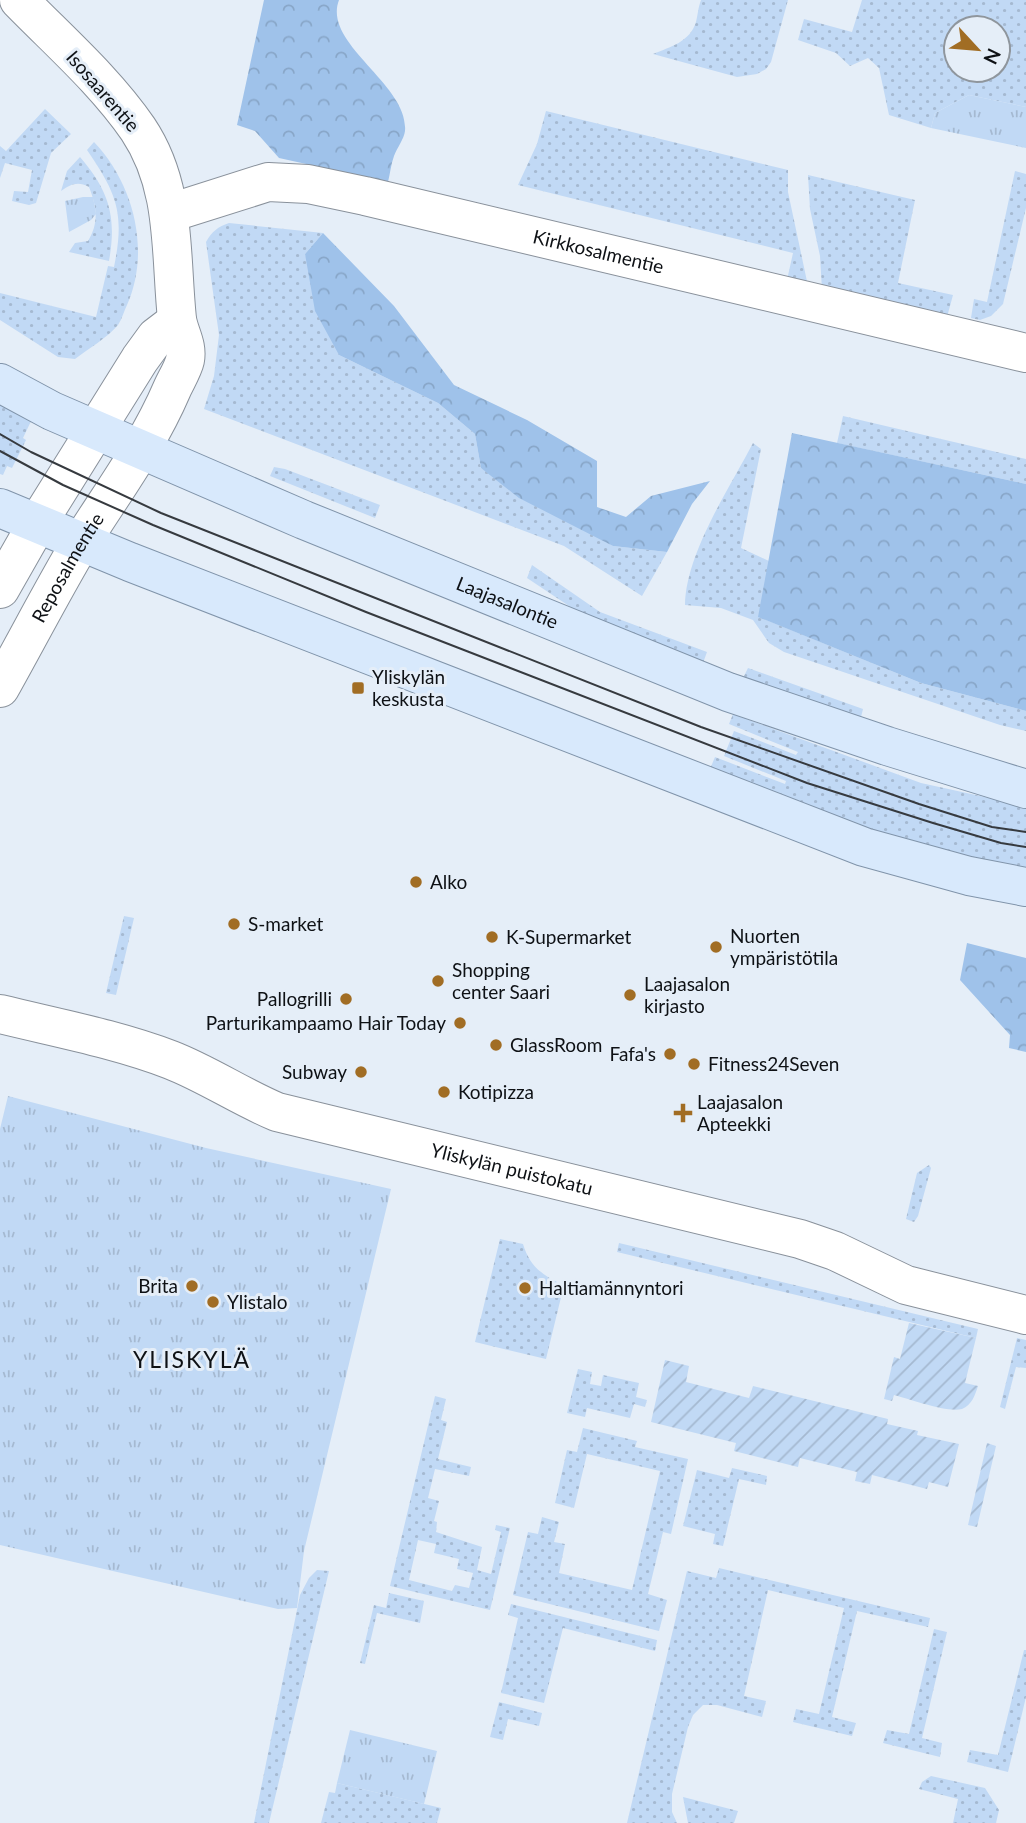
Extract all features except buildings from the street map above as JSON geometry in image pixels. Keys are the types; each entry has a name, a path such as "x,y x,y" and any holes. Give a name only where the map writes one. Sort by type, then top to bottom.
{"main road":[{"name":"Laajasalontie","path":"0,383 52,411 381,552 728,692 899,750 1026,789"},
{"path":"0,508 81,543 864,847 969,876 1026,887"}],"street":[{"name":"Isosaarentie","path":"19,0 118,103 139,131 163,180 170,213 177,321 185,341 185,359 165,406 141,449"},
{"name":"Kirkkosalmentie","path":"170,213 268,182 308,184 1026,354"},
{"path":"0,589 37,524 156,337 177,321"},
{"name":"Reposalmentie","path":"0,688 81,543 141,449"},
{"name":"Yliskylän puistokatu","path":"0,1014 139,1049 174,1061 250,1101 277,1112 800,1239 835,1251 914,1287 1026,1315"}],"green space":[{"path":"264,0 339,0 337,16 343,32 394,97 403,114 405,131 394,156 388,182 279,158 255,131 237,125"},
{"path":"701,0 788,0 771,62 766,69 757,74 737,77 653,54 679,43 689,34 696,22"},
{"path":"862,0 1026,0 1026,107 969,95 935,113 931,128 889,115 879,68 868,58 850,66 836,53 798,40 804,19 852,32"},
{"path":"969,95 1026,107 1026,148 931,128 935,113"},
{"path":"45,109 71,134 51,153 36,203 29,205 12,201 14,191 28,192 32,170 5,163 0,178 0,146 6,151"},
{"path":"546,111 788,170 788,192 808,286 787,280 793,253 518,185 537,144"},
{"path":"94,142 108,159 128,198 138,241 138,263 127,305 114,330 75,359 58,357 0,320 0,293 96,317 108,266 114,267 119,232 112,192 87,150"},
{"path":"80,157 98,181 108,205 112,231 109,261 69,252 75,243 88,241 95,221 94,201 89,187 75,184 61,191 67,171"},
{"path":"1015,171 1026,174 1026,208 1003,304 991,316 980,320 971,318 974,299 987,302"},
{"path":"808,175 915,200 898,283 953,295 947,317 822,290 820,256 810,209"},
{"path":"93,197 96,214 91,220 69,232 65,201"},
{"path":"229,223 323,233 305,254 339,355 438,403 475,434 481,468 613,546 667,552 642,596 564,546 204,409 214,376 219,335 206,242 216,230"},
{"path":"323,233 394,306 454,385 527,420 597,461 597,507 626,517 651,496 710,481 692,504 667,552 613,546 519,498 481,468 475,434 438,403 339,355 315,311 305,254"},
{"path":"0,401 33,417 23,438 26,440 12,468 7,466 3,475 0,474"},
{"path":"843,416 1026,459 1026,484 837,443"},
{"path":"792,433 1026,484 1026,711 921,683 758,617"},
{"path":"753,443 761,449 741,548 769,561 759,617 921,683 1026,711 1026,731 1000,725 784,652 769,643 753,620 721,608 685,605 687,585 701,543"},
{"path":"274,467 380,505 375,518 270,476"},
{"path":"532,565 600,612 707,652 703,663 584,616 527,578"},
{"path":"748,668 863,709 861,717 833,716 742,680"},
{"path":"733,714 921,783 1026,806 1026,869 960,855 870,830 710,769 715,757 785,784 786,781 724,756 734,731 796,755 798,752 729,724"},
{"path":"124,916 134,918 116,995 106,993"},
{"path":"967,943 1026,958 1026,1052 1009,1048 1010,1035 960,980"},
{"path":"8,1096 206,1148 391,1189 304,1551 297,1608 278,1609 0,1545 0,1129"},
{"path":"929,1165 931,1168 914,1222 906,1219 917,1173"},
{"path":"500,1239 523,1244 529,1259 538,1270 564,1285 546,1359 475,1342"},
{"path":"619,1243 978,1329 976,1338 617,1252"},
{"path":"909,1323 976,1338 965,1383 978,1386 973,1399 962,1409 947,1409 894,1395 892,1401 884,1399 894,1357 900,1359"},
{"path":"1017,1338 1026,1340 1026,1368 1016,1367 1005,1409 1000,1407"},
{"path":"665,1360 689,1366 686,1382 749,1398 753,1386 888,1419 887,1424 918,1431 917,1435 959,1444 948,1487 929,1482 927,1489 872,1475 870,1484 855,1481 857,1472 800,1458 798,1467 734,1451 736,1443 651,1422"},
{"path":"578,1369 592,1372 590,1384 601,1386 603,1375 639,1383 636,1397 647,1400 645,1407 634,1404 630,1418 587,1408 585,1417 567,1413"},
{"path":"435,1396 446,1399 441,1420 447,1422 438,1459 471,1467 469,1476 435,1469 428,1498 439,1501 434,1521 437,1522 436,1532 482,1547 477,1570 491,1574 501,1532 495,1530 496,1525 510,1528 490,1610 390,1586","holes":["418,1540 436,1544 434,1553 459,1559 457,1569 473,1573 469,1588 455,1585 452,1591 409,1580"]},
{"path":"583,1428 637,1441 635,1447 688,1459 671,1534 663,1532 648,1594 667,1600 659,1631 513,1595 528,1532 538,1534 542,1517 559,1522 554,1542 565,1544 559,1573 632,1590 660,1471 587,1454 574,1508 555,1503 567,1450 577,1452"},
{"path":"987,1443 996,1446 977,1527 968,1525"},
{"path":"732,1468 767,1476 766,1485 739,1479 723,1546 713,1544 715,1534 683,1526 697,1470 729,1478"},
{"path":"719,1568 930,1618 928,1627 857,1611 832,1717 856,1723 852,1736 793,1722 796,1709 819,1714 844,1608 768,1590 744,1696 766,1701 762,1717 717,1705 703,1705 693,1715 688,1727 672,1794 672,1812 677,1823 627,1823 687,1571 716,1578"},
{"path":"317,1570 329,1571 269,1823 254,1823 300,1595 309,1578"},
{"path":"389,1593 424,1601 420,1623 377,1613 365,1664 360,1663 374,1605 386,1608"},
{"path":"511,1604 657,1640 655,1651 563,1628 544,1703 501,1693 518,1618 508,1615"},
{"path":"934,1629 947,1632 922,1738 942,1743 940,1757 883,1743 887,1730 909,1734"},
{"path":"1024,1650 1026,1697 1008,1772 967,1762 970,1750 998,1755"},
{"path":"499,1702 542,1713 539,1726 508,1719 503,1740 490,1737"},
{"path":"350,1730 437,1751 424,1804 337,1783"},
{"path":"931,1776 985,1788 999,1810 996,1823 953,1823 958,1799 919,1789 922,1782"},
{"path":"337,1783 441,1808 437,1823 321,1823 329,1792 335,1793"},
{"path":"683,1797 738,1811 734,1823 688,1823"}],"tram line":[{"path":"0,434 31,452 161,513 701,727 919,804 992,827 1026,832"},
{"path":"0,451 63,485 153,525 366,612 807,783 1001,843 1026,847"}],"place":[{"name":"Yliskylän keskusta","path":"358,688"},
{"name":"Alko","path":"416,882"},
{"name":"S-market","path":"234,924"},
{"name":"K-Supermarket","path":"492,937"},
{"name":"Nuorten ympäristötila","path":"716,947"},
{"name":"Shopping center Saari","path":"438,981"},
{"name":"Laajasalon kirjasto","path":"630,995"},
{"name":"Pallogrilli","path":"346,999"},
{"name":"Parturikampaamo Hair Today","path":"460,1023"},
{"name":"GlassRoom","path":"496,1045"},
{"name":"Fafa's","path":"670,1054"},
{"name":"Fitness24Seven","path":"694,1064"},
{"name":"Subway","path":"361,1072"},
{"name":"Kotipizza","path":"444,1092"},
{"name":"Laajasalon Apteekki","path":"683,1113"},
{"name":"Brita","path":"192,1286"},
{"name":"Haltiamännyntori","path":"525,1288"},
{"name":"Ylistalo","path":"213,1302"}],"district":[{"name":"YLISKYLÄ","path":"192,1360"}]}
